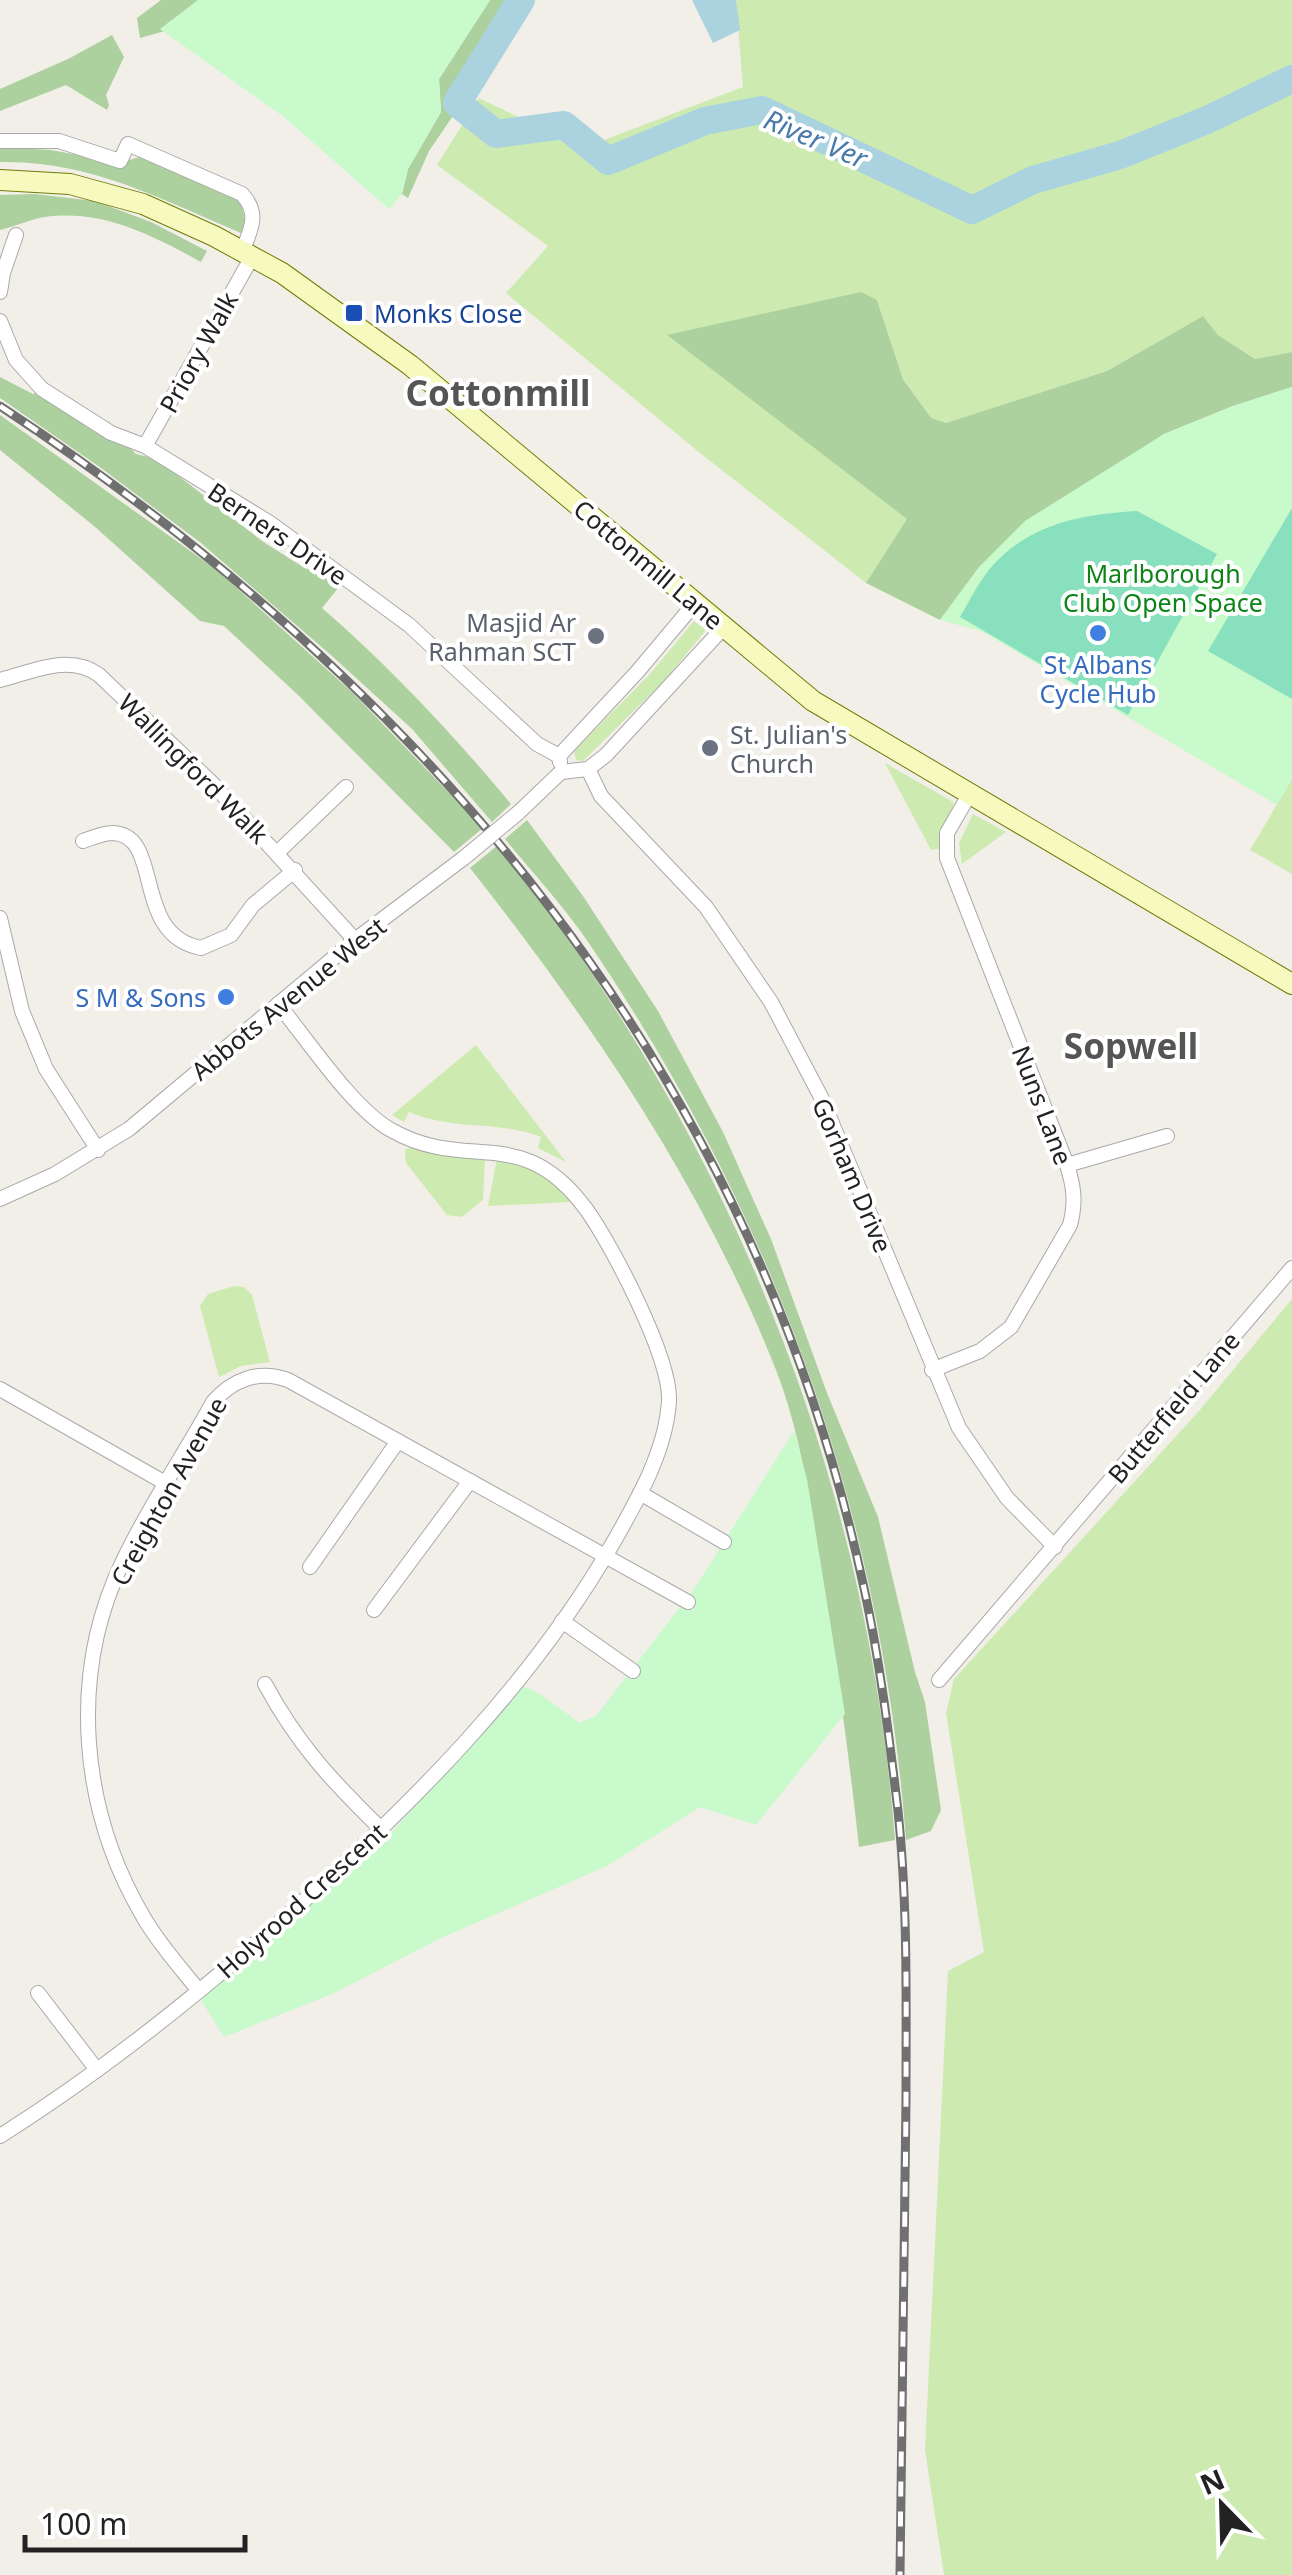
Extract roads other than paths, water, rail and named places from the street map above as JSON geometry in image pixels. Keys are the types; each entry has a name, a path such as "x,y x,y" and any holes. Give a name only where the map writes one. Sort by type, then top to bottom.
{"street":[{"path":"0,142 59,141 120,162 128,144 242,194 252,206 254,221 247,254"},
{"name":"Cottonmill Lane","path":"0,180 70,184 143,204 247,254 314,294 410,365 814,701 1292,984"},
{"path":"0,292 16,234"},
{"name":"Priory Walk","path":"144,446 247,254"},
{"name":"Berners Drive","path":"0,320 16,360 42,389 270,523 409,625 537,744 559,756"},
{"path":"695,603 559,756 561,772 588,769 619,742 724,627"},
{"name":"Wallingford Walk","path":"0,680 60,665 81,664 90,668 212,782 356,940"},
{"name":"Gorham Drive","path":"588,769 597,790 706,908 771,1002 822,1097 959,1428 1007,1498 1055,1546"},
{"name":"Abbots Avenue West","path":"0,1200 98,1150 130,1129 356,940 466,857 561,772"},
{"path":"278,852 346,788"},
{"name":"Nuns Lane","path":"932,1370 980,1352 1010,1327 1070,1225 1075,1190 947,858 947,833 969,794"},
{"path":"82,841 114,833 132,840 140,850 166,930 176,940 201,948 230,935 253,905 294,870"},
{"path":"0,918 22,1011 46,1068 98,1150"},
{"name":"Holyrood Crescent","path":"0,2136 97,2070 199,1991 382,1829 504,1698 562,1621 606,1556 640,1493 664,1427 669,1388 658,1348 590,1214 565,1183 539,1164 506,1154 436,1147 392,1130 376,1120 278,1004"},
{"path":"1068,1165 1166,1136"},
{"name":"Butterfield Lane","path":"939,1680 1292,1268"},
{"name":"Creighton Avenue","path":"199,1991 144,1920 108,1843 90,1764 89,1683 96,1639 122,1561 223,1391 246,1378 276,1375 288,1380 688,1602"},
{"path":"0,1389 168,1484"},
{"path":"310,1567 398,1441"},
{"path":"374,1610 470,1481"},
{"path":"640,1493 724,1542"},
{"path":"562,1621 633,1671"},
{"path":"265,1684 316,1764 382,1829"},
{"path":"38,1994 97,2070"}],"water":[{"path":"692,0 736,0 740,30 713,43"}],"waterway":[{"name":"River Ver","path":"521,0 457,103 496,134 564,125 608,161 705,121 762,110 972,210 1033,180 1120,155 1207,120 1292,79"}],"railway":[{"path":"0,406 156,517 301,638 434,769 552,911 656,1063 743,1227 813,1402 864,1588 898,1811 906,1991 900,2575"}],"place":[{"name":"Monks Close","path":"354,313"},
{"name":"St Albans Cycle Hub","path":"1098,633"},
{"name":"Masjid Ar Rahman SCT","path":"596,636"},
{"name":"St. Julian's Church","path":"710,748"},
{"name":"S M & Sons","path":"226,997"}],"district":[{"name":"Cottonmill","path":"498,392"},
{"name":"Sopwell","path":"1131,1045"}],"park label":[{"name":"Marlborough Club Open Space","path":"1163,588"}]}
